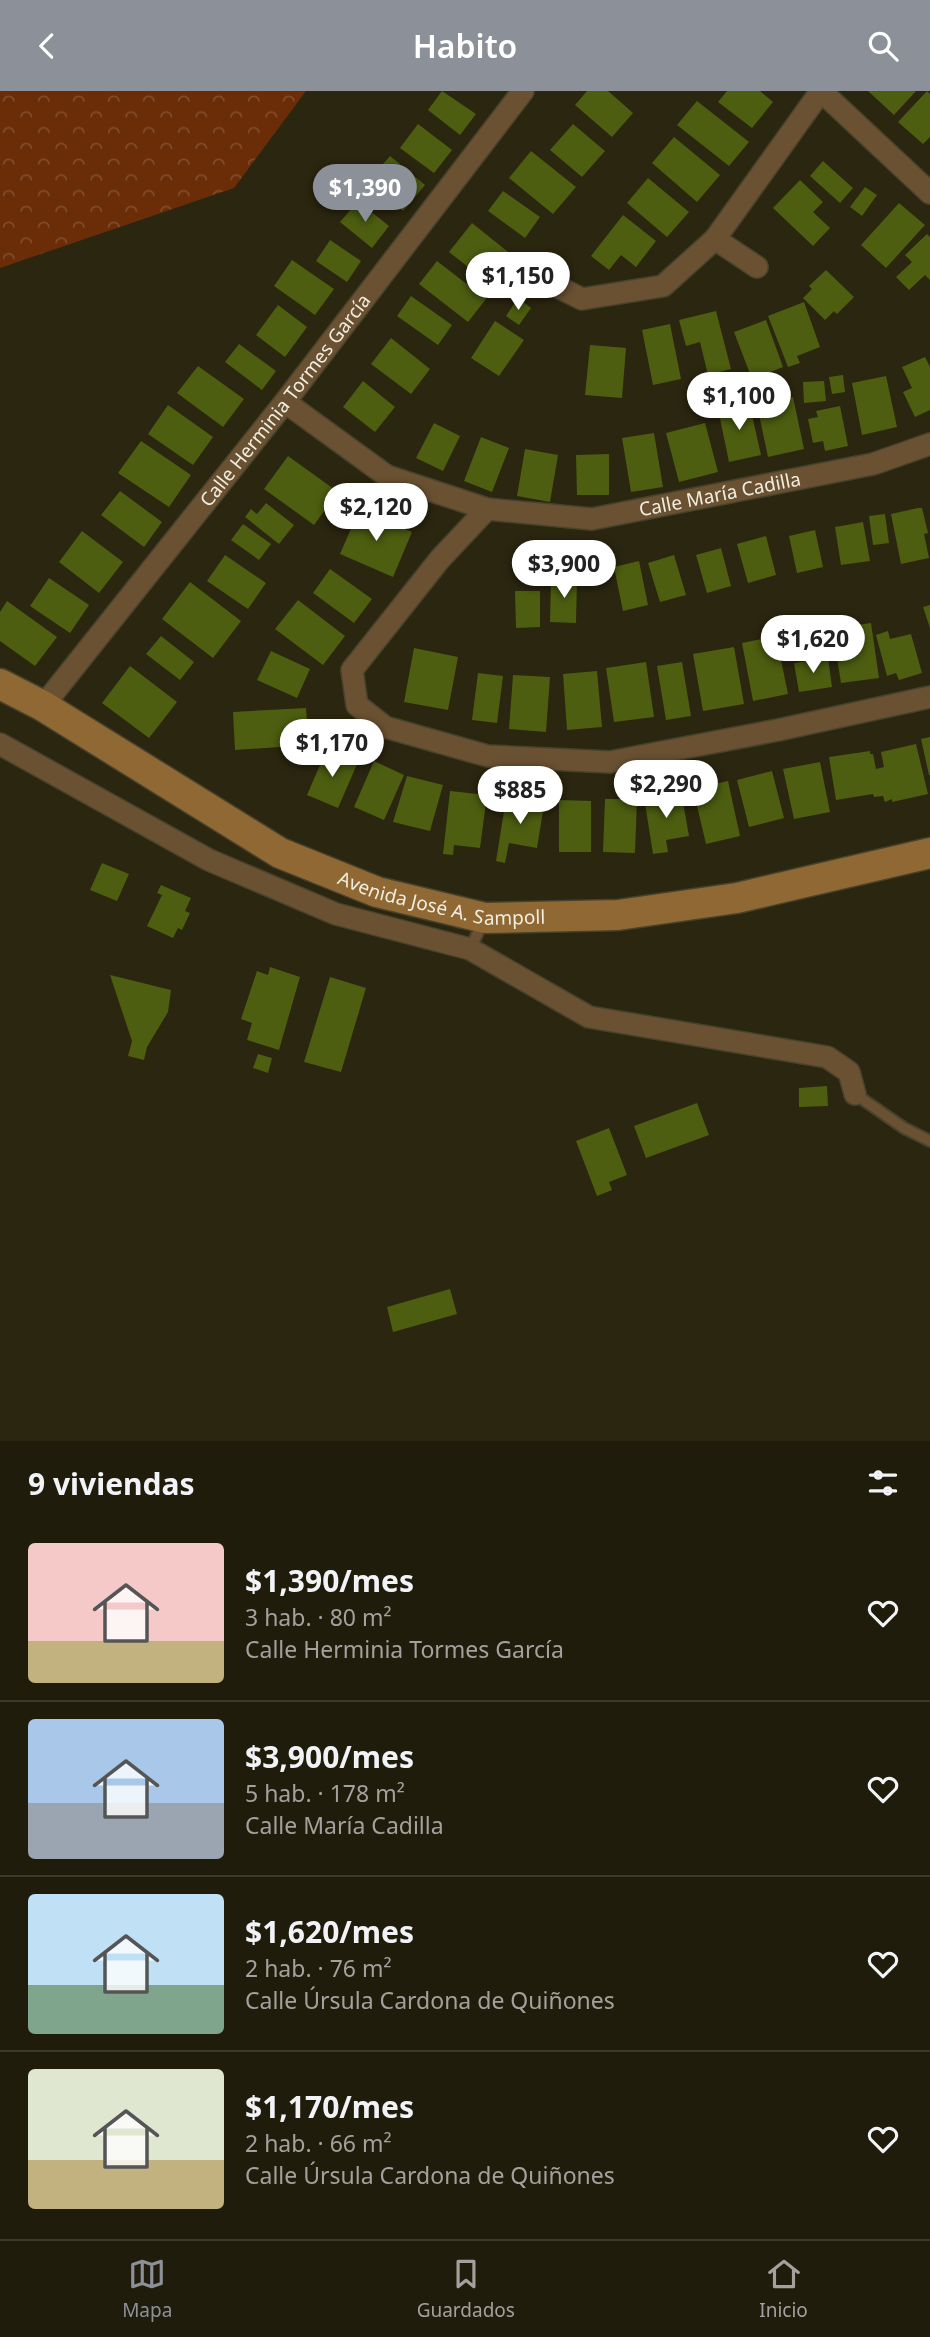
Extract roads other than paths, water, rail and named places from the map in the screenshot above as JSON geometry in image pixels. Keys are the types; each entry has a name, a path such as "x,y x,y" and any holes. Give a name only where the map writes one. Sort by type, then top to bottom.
{"street":[{"name":"Calle Herminia Tormes García","path":"43,706 285,402 523,91"},
{"path":"556,286 582,299 663,286 715,239 821,91 930,193"},
{"path":"715,239 757,267"},
{"name":"Calle María Cadilla","path":"285,402 387,477 487,509 592,519 873,464 930,444"},
{"path":"487,509 440,559 352,670 357,705 385,727 488,756 610,762 930,697"},
{"name":"Avenida José A. Sampoll","path":"3,693 43,706 280,853 377,892 485,918 618,915 737,898 930,853"},
{"path":"0,744 209,860 336,914 470,949 589,1017 827,1057 849,1072 855,1094"}],"lane":[{"path":"470,949 485,918"},
{"path":"855,1094 904,1128 930,1140"}]}
